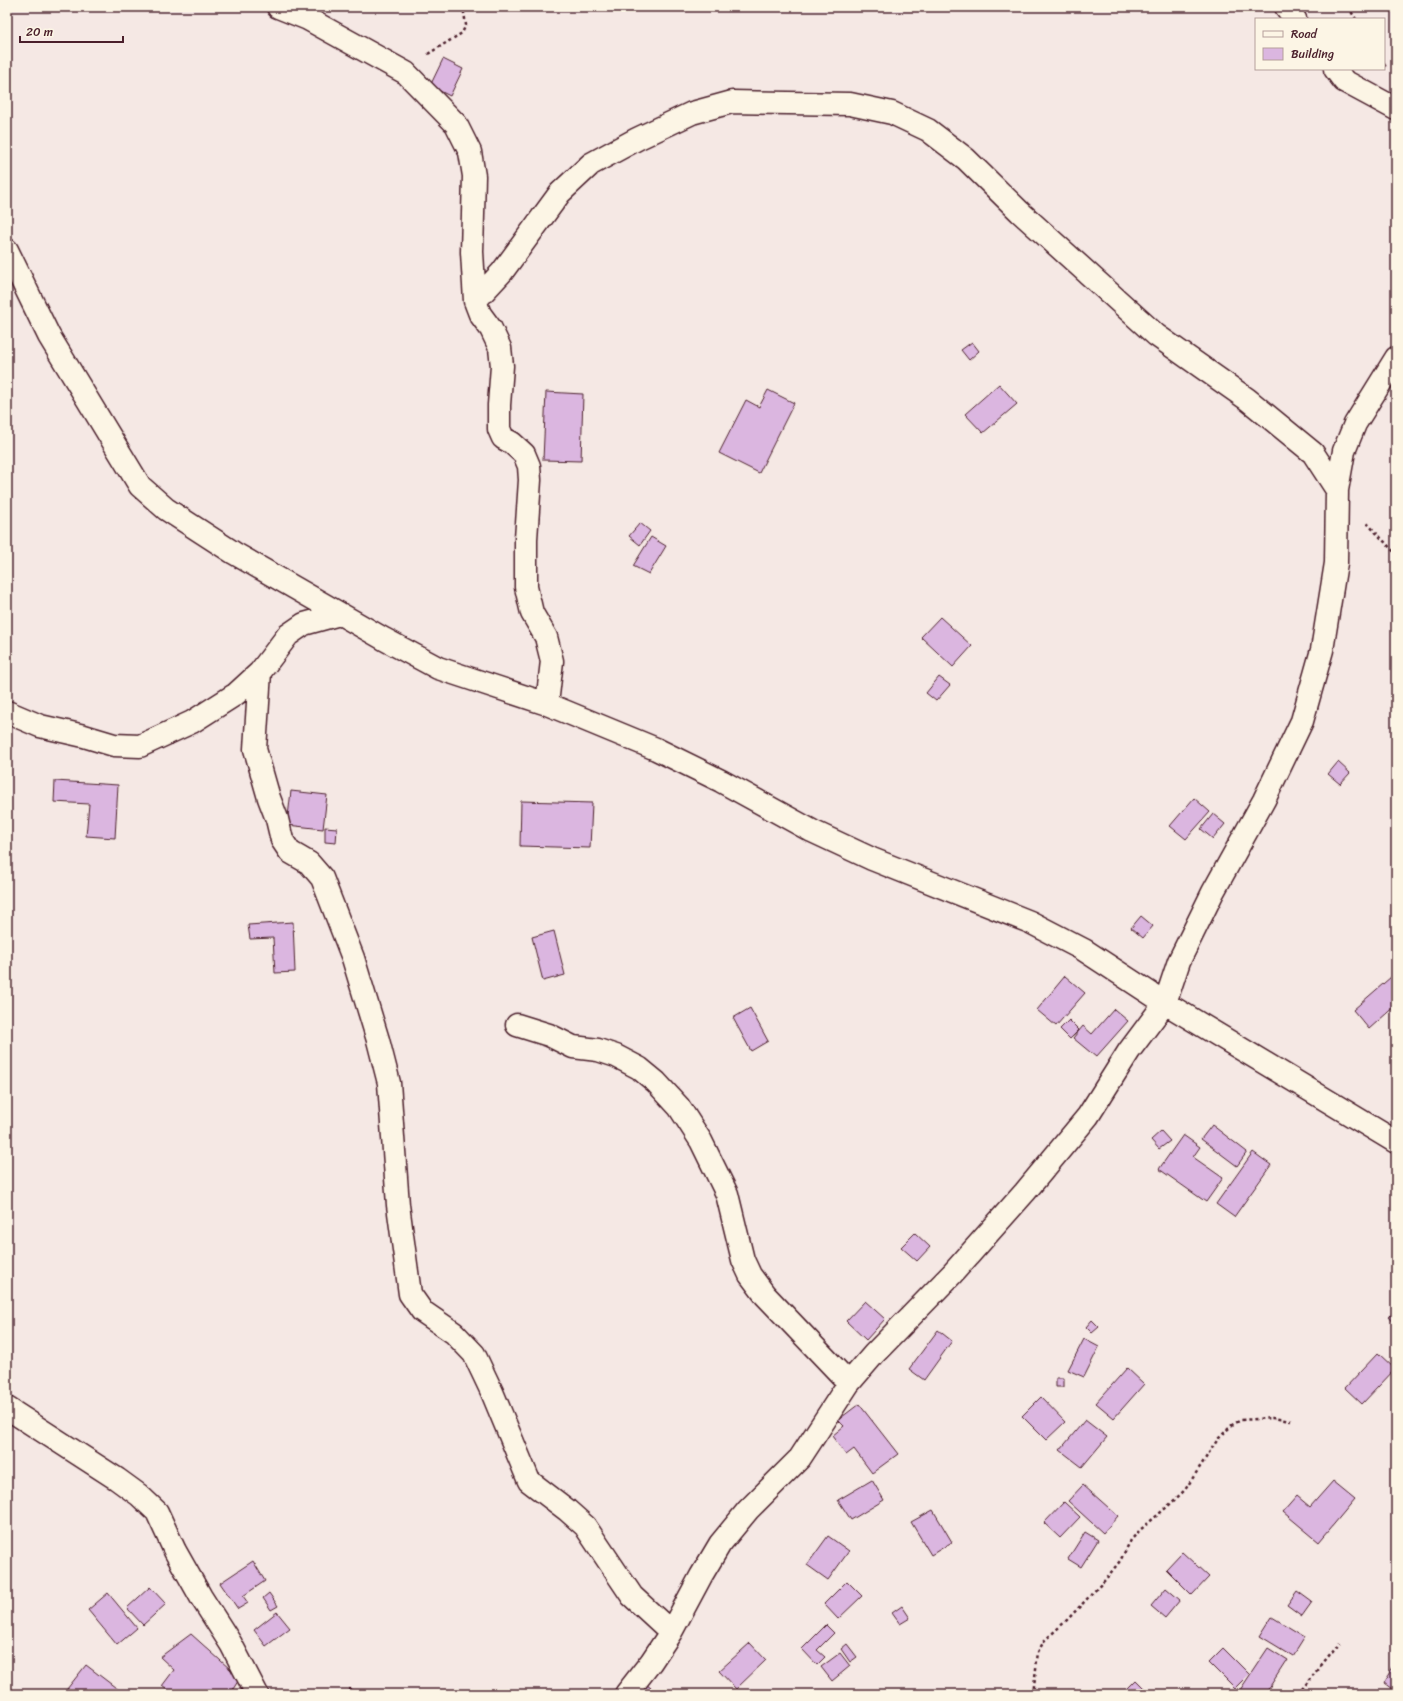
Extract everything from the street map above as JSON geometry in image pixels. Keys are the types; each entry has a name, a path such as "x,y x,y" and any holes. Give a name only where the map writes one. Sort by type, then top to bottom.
{"street":[{"path":"278,7 308,19 406,73 456,124 470,152 474,176 472,252 476,301 480,314 491,329 500,348 502,366 499,429 503,438 512,442 524,454 529,466 530,480 526,539 526,587 532,613 546,637 552,661 547,704"},
{"path":"1286,7 1294,18"},
{"path":"1336,70 1344,81 1396,109"},
{"path":"476,301 502,272 560,193 591,164 637,139 692,113 732,102 850,104 892,112 928,130 966,159 1020,212 1156,335 1247,399 1313,453 1337,490"},
{"path":"7,250 48,336 140,486 166,509 234,553 438,668 547,704 656,749 721,781 812,831 872,859 1030,922 1084,950 1165,1003 1396,1142"},
{"path":"626,1694 651,1662 671,1632 720,1544 748,1510 800,1458 849,1383 874,1354 952,1274 1025,1192 1088,1116 1130,1051 1165,1003 1179,961 1213,892 1264,800 1302,721 1322,650 1334,570 1337,490 1344,451 1355,424 1396,358"},
{"path":"7,712 40,726 84,736 114,745 140,746 192,722 236,694 260,672 288,635 304,624 340,614"},
{"path":"260,672 255,749 282,840 290,852 309,863 322,878 353,958 367,1002 387,1076 398,1205 410,1294 422,1311 454,1333 474,1354 492,1392 529,1481 585,1526 632,1596 671,1632"},
{"path":"517,1025 548,1035 573,1047 598,1050 616,1056 639,1068 656,1082 679,1107 701,1141 727,1194 743,1260 750,1275 765,1295 849,1383"},
{"path":"7,1408 117,1479 139,1495 157,1512 175,1551 201,1597 231,1644 257,1694"}],"path":[{"path":"406,73 431,52 462,33 466,25 463,7"},
{"path":"1348,7 1355,18"},
{"path":"1033,1694 1038,1652 1044,1641 1067,1620 1105,1580 1120,1562 1131,1540 1140,1530 1185,1490 1223,1435 1232,1425 1241,1420 1272,1418 1291,1421"},
{"path":"1298,1694 1340,1642"}],"building":[{"path":"443,59 463,69 450,96 430,86"},
{"path":"972,342 979,351 969,360 961,350"},
{"path":"999,384 1017,404 983,433 965,414"},
{"path":"768,390 794,403 759,473 719,453 746,400 759,407"},
{"path":"546,392 583,394 581,461 543,460"},
{"path":"640,523 650,531 640,545 629,536"},
{"path":"651,537 666,546 649,574 633,566"},
{"path":"940,617 972,646 953,667 921,637"},
{"path":"939,677 950,685 936,701 926,693"},
{"path":"1338,762 1350,773 1340,784 1328,774"},
{"path":"55,781 118,785 115,838 86,836 89,804 54,802"},
{"path":"291,791 327,795 323,829 287,825"},
{"path":"1194,798 1210,812 1186,839 1170,826"},
{"path":"521,801 592,803 590,848 520,846"},
{"path":"1213,814 1225,824 1213,839 1201,829"},
{"path":"325,827 337,828 336,843 325,842"},
{"path":"1141,916 1153,926 1143,938 1131,928"},
{"path":"293,922 295,972 275,973 273,938 250,939 248,925"},
{"path":"554,931 565,975 543,981 532,937"},
{"path":"1065,976 1085,993 1056,1026 1037,1010"},
{"path":"1391,977 1396,983 1396,1005 1369,1029 1353,1010"},
{"path":"750,1008 768,1041 751,1051 733,1018"},
{"path":"1114,1009 1128,1021 1096,1057 1073,1038 1083,1026 1092,1034"},
{"path":"1069,1020 1079,1030 1070,1039 1060,1029"},
{"path":"1212,1125 1247,1152 1237,1166 1201,1139"},
{"path":"1161,1131 1170,1141 1159,1149 1151,1140"},
{"path":"1183,1135 1200,1147 1193,1157 1223,1178 1206,1202 1159,1169"},
{"path":"1253,1152 1271,1165 1234,1217 1216,1204"},
{"path":"915,1233 930,1247 917,1261 901,1247"},
{"path":"865,1301 885,1319 866,1340 846,1321"},
{"path":"1396,1310 1396,1324 1389,1316"},
{"path":"1092,1320 1099,1327 1092,1333 1086,1327"},
{"path":"938,1330 952,1341 924,1380 909,1369"},
{"path":"1084,1339 1099,1347 1084,1377 1068,1370"},
{"path":"1378,1353 1395,1369 1362,1404 1345,1388"},
{"path":"1127,1368 1144,1384 1114,1418 1096,1403"},
{"path":"1056,1378 1064,1378 1064,1387 1056,1387"},
{"path":"1041,1397 1065,1422 1046,1440 1022,1416"},
{"path":"859,1404 898,1454 872,1473 854,1449 846,1455 832,1436 844,1426 838,1420"},
{"path":"1085,1420 1107,1437 1082,1467 1060,1450"},
{"path":"872,1480 884,1500 851,1520 838,1500"},
{"path":"1333,1481 1355,1499 1319,1542 1283,1512 1297,1496 1310,1507"},
{"path":"1083,1485 1118,1516 1103,1533 1068,1501"},
{"path":"1064,1502 1080,1517 1060,1538 1044,1523"},
{"path":"933,1510 952,1542 931,1555 911,1522"},
{"path":"1085,1532 1098,1540 1081,1567 1068,1559"},
{"path":"828,1536 849,1551 828,1580 807,1565"},
{"path":"1182,1552 1209,1577 1192,1595 1166,1569"},
{"path":"253,1561 265,1581 243,1596 248,1603 238,1609 220,1583"},
{"path":"847,1581 862,1596 838,1619 824,1604"},
{"path":"150,1587 166,1604 143,1625 127,1608"},
{"path":"1166,1588 1180,1600 1165,1618 1151,1606"},
{"path":"1297,1591 1312,1602 1302,1616 1287,1605"},
{"path":"108,1593 137,1628 117,1645 88,1610"},
{"path":"269,1593 278,1606 271,1610 263,1598"},
{"path":"902,1606 910,1618 900,1624 892,1613"},
{"path":"277,1612 290,1628 266,1646 254,1630"},
{"path":"1272,1617 1305,1637 1293,1656 1260,1636"},
{"path":"826,1625 834,1633 817,1650 825,1657 817,1665 802,1649"},
{"path":"191,1634 240,1678 230,1694 205,1694 200,1690 195,1694 172,1694 162,1686 174,1670 160,1657"},
{"path":"750,1643 766,1660 736,1689 719,1671"},
{"path":"847,1644 857,1657 850,1662 841,1649"},
{"path":"1223,1648 1249,1674 1235,1688 1209,1662"},
{"path":"1268,1648 1287,1660 1265,1694 1246,1694 1240,1690"},
{"path":"840,1653 850,1666 832,1681 821,1667"},
{"path":"1396,1664 1396,1692 1384,1683"},
{"path":"86,1665 124,1694 63,1694"},
{"path":"1136,1680 1150,1694 1122,1694"},
{"path":"647,1685 659,1694 641,1694"},
{"path":"350,1688 356,1694 344,1694"}]}
